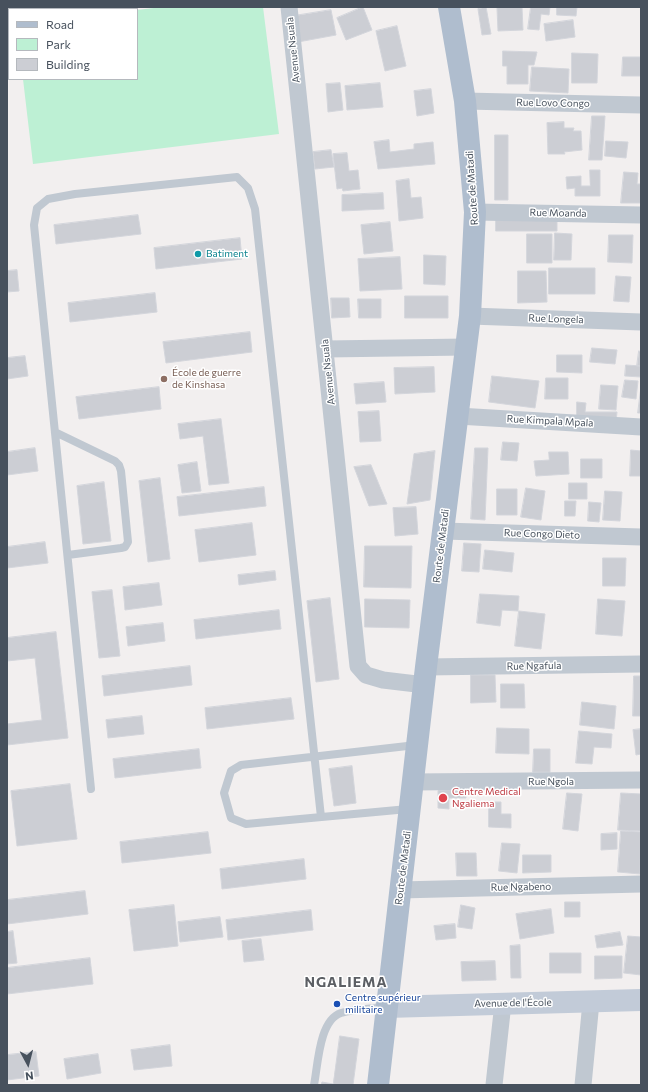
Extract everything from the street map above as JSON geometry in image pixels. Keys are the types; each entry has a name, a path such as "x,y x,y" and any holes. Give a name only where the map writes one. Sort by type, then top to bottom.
{"main road":[{"name":"Route de Matadi","path":"378,1085 425,676 470,316 476,212 465,101 449,7"},
{"name":"Avenue de l'École","path":"386,1007 641,1000"}],"street":[{"name":"Avenue Nsuala","path":"289,7 358,666 366,675 383,680 425,676"},
{"name":"Rue Lovo Congo","path":"465,101 641,105"},
{"name":"Rue Moanda","path":"476,212 641,215"},
{"name":"Rue Longela","path":"470,316 641,322"},
{"path":"326,349 466,347"},
{"name":"Rue Kimpala Mpala","path":"458,416 641,427"},
{"name":"Rue Congo Dieto","path":"443,531 641,537"},
{"name":"Rue Ngafula","path":"425,676 641,664"},
{"name":"Rue Ngola","path":"414,782 641,780"},
{"name":"Rue Ngabeno","path":"400,890 641,884"},
{"path":"583,1085 591,1002"},
{"path":"494,1085 503,1003"}],"lane":[{"path":"92,789 34,225 37,208 48,199 75,194 237,177 248,188 255,208 321,817"},
{"path":"55,432 115,461 119,465 121,471 128,542 125,547 68,554"},
{"path":"410,809 246,824 231,818 224,793 231,771 241,765 417,745"},
{"path":"314,1085 325,1028 331,1018 342,1013 386,1007"}],"green space":[{"path":"162,7 263,7 279,134 33,164 23,80 138,80 138,10"}],"building":[{"path":"363,7 372,30 346,40 337,18"},
{"path":"486,7 491,34 482,35 478,9"},
{"path":"522,7 523,30 498,31 497,8"},
{"path":"531,7 550,7 549,15 541,14 539,30 528,29"},
{"path":"557,7 577,7 576,16 557,15"},
{"path":"331,10 336,35 298,42 294,16"},
{"path":"573,20 575,37 546,41 544,24"},
{"path":"397,26 406,66 385,71 376,31"},
{"path":"503,51 537,52 534,65 528,65 528,84 507,84 507,66 503,66"},
{"path":"572,53 598,54 597,83 572,83"},
{"path":"623,57 641,57 641,76 622,76"},
{"path":"532,67 569,69 568,93 530,91"},
{"path":"340,83 343,110 328,112 326,84"},
{"path":"380,83 383,107 347,110 345,86"},
{"path":"431,89 434,113 417,116 414,91"},
{"path":"592,116 605,116 602,160 589,160"},
{"path":"564,122 564,128 574,128 573,131 581,131 582,150 564,152 565,154 548,154 547,123"},
{"path":"495,135 508,135 508,200 495,200"},
{"path":"389,140 390,152 414,149 414,144 433,142 435,164 378,169 374,142"},
{"path":"606,141 628,142 626,158 605,156"},
{"path":"331,150 334,167 315,169 313,152"},
{"path":"347,153 349,171 358,170 360,189 343,191 342,188 337,189 333,154"},
{"path":"590,170 600,170 600,196 575,196 575,188 567,189 566,177 581,176 581,186 590,186"},
{"path":"624,172 638,173 637,184 641,184 641,203 621,203"},
{"path":"409,179 411,198 421,197 423,218 399,221 396,181"},
{"path":"383,193 384,209 342,211 342,195"},
{"path":"138,215 141,234 56,244 54,225"},
{"path":"496,219 557,219 557,231 496,231"},
{"path":"390,222 393,251 364,254 361,225"},
{"path":"555,233 572,234 571,260 554,260"},
{"path":"527,234 552,234 552,263 527,263"},
{"path":"609,235 633,235 632,263 608,262"},
{"name":"Batiment","path":"240,238 242,259 156,269 154,248"},
{"path":"424,255 446,256 445,285 424,284"},
{"path":"400,257 402,289 360,291 358,259"},
{"path":"549,268 595,268 595,294 549,294"},
{"path":"17,270 19,291 7,292 7,271"},
{"path":"518,271 546,271 547,302 518,303"},
{"path":"616,276 631,277 629,302 614,301"},
{"path":"155,293 157,312 70,322 68,303"},
{"path":"405,296 448,296 448,318 405,318"},
{"path":"331,298 349,298 350,317 332,318"},
{"path":"358,299 381,299 381,318 359,318"},
{"path":"250,332 252,352 166,363 163,342"},
{"path":"592,348 617,350 615,364 590,362"},
{"path":"639,351 641,352 641,366 637,366"},
{"path":"557,355 582,355 582,373 557,372"},
{"path":"25,356 28,376 7,379 7,358"},
{"path":"626,365 641,366 641,377 625,376"},
{"path":"434,367 435,392 395,394 394,368"},
{"path":"492,376 539,381 535,408 489,402"},
{"path":"546,378 568,378 568,399 545,399"},
{"path":"625,380 638,381 636,399 622,397"},
{"path":"384,382 386,402 356,404 354,384"},
{"path":"601,385 618,386 616,410 599,409"},
{"path":"159,387 161,409 79,419 76,397"},
{"path":"641,387 641,413 638,413"},
{"path":"577,402 586,403 585,412 617,412 616,422 577,421"},
{"path":"379,411 381,441 360,442 358,412"},
{"path":"221,419 229,483 209,485 203,436 180,439 178,424"},
{"path":"503,442 519,443 517,461 501,460"},
{"path":"35,448 38,471 7,475 7,452"},
{"path":"475,448 488,448 485,520 471,519"},
{"path":"631,450 641,451 641,476 630,476"},
{"path":"435,451 430,500 407,504 414,454"},
{"path":"549,452 568,452 569,474 536,476 534,461 549,460"},
{"path":"581,459 602,459 602,478 581,478"},
{"path":"197,462 201,491 182,493 178,465"},
{"path":"371,465 387,504 369,506 354,467"},
{"path":"160,478 170,559 148,562 139,481"},
{"path":"104,482 111,541 83,544 77,486"},
{"path":"569,483 587,483 587,499 569,499"},
{"path":"264,487 266,506 179,516 177,497"},
{"path":"526,488 545,491 541,520 521,517"},
{"path":"497,489 517,489 517,515 497,515"},
{"path":"605,491 622,492 620,521 603,520"},
{"path":"565,501 576,501 575,516 565,516"},
{"path":"589,502 601,503 599,522 588,521"},
{"path":"416,507 418,534 395,536 393,508"},
{"path":"252,523 256,555 199,562 195,530"},
{"path":"45,542 48,563 7,568 7,547"},
{"path":"464,543 481,544 479,572 462,571"},
{"path":"365,546 412,546 411,588 364,587"},
{"path":"485,550 514,553 512,572 483,569"},
{"path":"603,558 626,558 625,586 603,586"},
{"path":"275,571 276,580 239,585 238,575"},
{"path":"159,583 162,605 125,610 123,587"},
{"path":"112,590 120,656 99,658 92,592"},
{"path":"480,594 519,596 518,611 502,610 500,626 477,623"},
{"path":"330,598 339,679 316,682 307,601"},
{"path":"365,599 410,600 409,628 365,627"},
{"path":"598,599 625,601 622,636 596,634"},
{"path":"279,610 281,629 196,639 194,620"},
{"path":"519,611 545,614 541,649 515,646"},
{"path":"163,623 165,641 128,646 126,627"},
{"path":"56,632 68,738 7,745 7,724 42,720 35,658 7,661 7,638"},
{"path":"190,666 192,685 104,696 102,676"},
{"path":"471,675 495,675 496,702 471,703"},
{"path":"634,676 641,676 641,716 633,716"},
{"path":"501,684 524,684 525,708 501,708"},
{"path":"291,698 294,719 207,729 205,708"},
{"path":"582,702 616,706 614,729 580,725"},
{"path":"142,716 144,734 108,738 106,720"},
{"path":"497,728 529,729 529,754 496,753"},
{"path":"641,729 641,754 636,755 633,730"},
{"path":"579,731 612,734 611,748 594,747 592,764 576,763"},
{"path":"199,749 201,768 115,778 113,759"},
{"path":"534,749 550,749 550,772 533,772"},
{"path":"352,766 356,803 334,806 329,769"},
{"path":"70,784 77,839 17,846 11,791"},
{"path":"466,790 466,798 449,798 449,809 438,808 438,791"},
{"path":"567,793 582,794 578,831 563,829"},
{"path":"621,793 641,794 641,831 618,830"},
{"path":"489,802 501,802 501,814 511,814 511,828 489,827"},
{"path":"621,831 641,832 640,874 618,872"},
{"path":"208,832 211,853 122,863 120,842"},
{"path":"617,833 617,849 601,850 601,834"},
{"path":"502,843 520,844 517,873 499,871"},
{"path":"456,853 476,853 477,876 457,876"},
{"path":"523,855 551,855 551,872 523,873"},
{"path":"304,859 306,879 222,889 220,869"},
{"path":"85,891 88,914 7,924 7,900"},
{"path":"565,902 580,902 580,917 565,917"},
{"path":"174,905 178,946 134,951 129,910"},
{"path":"461,905 475,908 472,929 458,927"},
{"path":"551,909 554,933 520,939 516,914"},
{"path":"311,910 313,930 228,940 226,920"},
{"path":"220,917 223,937 180,942 178,922"},
{"path":"455,924 456,938 436,940 434,926"},
{"path":"13,931 17,963 7,964 7,932"},
{"path":"620,932 623,945 597,948 595,936"},
{"path":"628,936 641,937 641,975 624,973"},
{"path":"261,939 264,960 244,962 242,941"},
{"path":"520,945 521,978 511,978 510,946"},
{"path":"550,953 581,953 581,973 550,973"},
{"path":"595,956 622,956 622,978 595,979"},
{"path":"90,958 93,984 7,994 7,968"},
{"path":"495,961 496,980 462,981 461,962"},
{"path":"340,1036 359,1039 353,1085 321,1085 322,1082 333,1084"},
{"path":"170,1045 172,1066 134,1070 131,1050"},
{"path":"36,1052 39,1076 7,1080 7,1055"},
{"path":"98,1054 101,1073 67,1079 64,1059"}],"place":[{"name":"Batiment","path":"198,254"},
{"name":"École de guerre de Kinshasa","path":"164,379"},
{"name":"Centre Medical Ngaliema","path":"443,798"},
{"name":"Centre supérieur militaire","path":"337,1004"}],"district":[{"name":"NGALIEMA","path":"346,982"}]}
